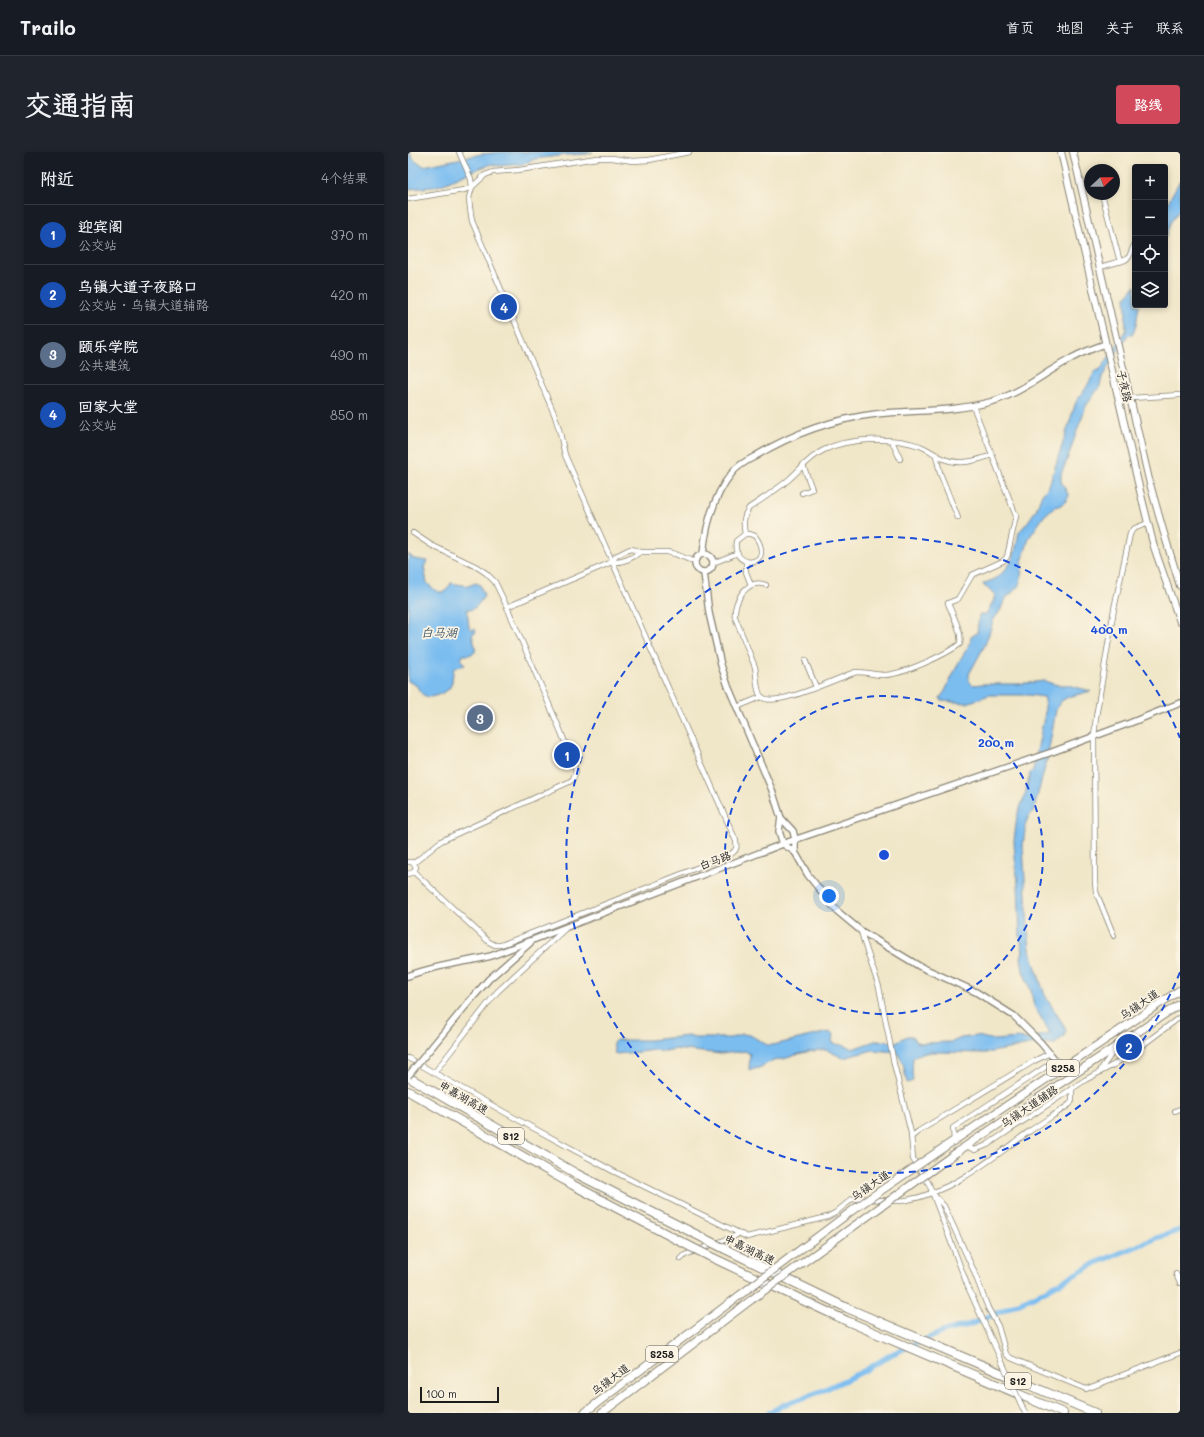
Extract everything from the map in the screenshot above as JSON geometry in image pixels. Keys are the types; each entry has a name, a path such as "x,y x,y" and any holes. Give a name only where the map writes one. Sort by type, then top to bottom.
{"highway":[{"name":"申嘉湖高速","path":"408,1076 523,1144 616,1194 725,1249 823,1297 906,1334 1095,1413"},
{"name":"S12","path":"408,1091 497,1143 610,1205 709,1256 889,1340 1063,1413"}],"main road":[{"name":"子夜路","path":"1061,152 1122,418 1148,523 1165,581 1180,622"},
{"name":"子夜路","path":"1073,152 1134,415 1159,516 1180,586"},
{"path":"1122,418 1134,415"},
{"name":"乌镇大道","path":"584,1413 857,1207 954,1140 1180,990"},
{"path":"1174,994 1180,1004"},
{"name":"乌镇大道","path":"602,1413 751,1300 957,1152 1180,1004"}],"street":[{"path":"414,872 489,942 495,945 587,911 735,851 737,847 736,841 565,455 555,416 472,221 469,198 472,186 471,179 459,152"},
{"path":"408,199 464,190 472,186 485,175 493,172 519,170 597,158 612,158 633,161 649,160 689,152"},
{"path":"1104,200 1120,262"},
{"path":"1100,267 1125,260 1129,257 1132,250"},
{"path":"703,554 704,540 709,520 716,499 723,486 733,472 743,463 765,450 807,431 847,419 874,414 973,406 991,402 1012,394 1084,351 1105,344"},
{"path":"1131,398 1180,395"},
{"path":"737,707 761,697 772,700 782,699 856,672 884,675 898,673 928,662 960,644 962,639 948,603 958,600 972,575 1003,561 1007,557 1016,516 973,406"},
{"path":"745,534 744,519 749,508 774,491 816,454 824,449 862,441 892,441 908,443 921,447 943,459 964,462 992,456"},
{"path":"892,441 900,459"},
{"path":"936,455 940,473 958,518"},
{"path":"802,494 812,489 803,465"},
{"path":"1114,936 1096,892 1094,737 1109,637 1130,534 1133,529 1148,523"},
{"path":"408,862 414,863 441,841 564,784 573,779 575,775 575,767 498,588 486,573 468,562 431,545 413,533"},
{"path":"745,534 755,536 762,550 761,555 752,562 742,560 735,546 736,541 745,534"},
{"path":"612,562 616,556 630,549 640,552 667,552 695,562"},
{"path":"624,552 627,559"},
{"path":"507,608 612,562 619,562 636,556 640,552"},
{"path":"713,563 709,556 703,554 697,557 695,562 698,571 709,571 713,563 738,552"},
{"path":"746,562 746,572 752,585"},
{"path":"704,572 709,614 715,646 728,686 772,790 781,818 793,831 795,839 795,852"},
{"path":"761,697 755,667 734,611 741,594 752,585 757,583 766,585"},
{"path":"805,660 816,687"},
{"name":"白马路","path":"408,976 437,966 466,962 491,956 795,839 1030,760 1094,737 1180,703"},
{"path":"781,818 779,831 783,844 795,852 808,875 837,911 861,931 919,966 976,992 1014,1016 1033,1034 1062,1068"},
{"path":"414,863 416,869 414,872"},
{"path":"408,874 414,872"},
{"path":"434,1073 496,992 566,928"},
{"path":"861,931 879,986 894,1064 905,1105 913,1159 929,1184 968,1287 1025,1413"},
{"path":"408,1076 489,979 533,940"},
{"name":"乌镇大道辅路","path":"966,1146 976,1150 980,1149 1072,1088 1115,1064 1180,1017"},
{"path":"1100,1071 1118,1044"},
{"path":"911,1138 932,1123 1049,1052"},
{"path":"408,1058 513,1118 613,1171 747,1237 823,1219 835,1213 855,1198 901,1201 932,1194 977,1168 1070,1104 1072,1100 1072,1088"},
{"path":"954,1140 954,1128 1056,1060"},
{"path":"1175,1112 1180,1109"},
{"path":"932,1194 944,1206 996,1323 1006,1354 1011,1358 1086,1389 1180,1353"},
{"path":"681,1259 685,1255 735,1236 739,1233"},
{"path":"1176,1274 1180,1284"}],"water":[{"path":"408,152 410,152 415,160 424,166 482,154 502,152 593,152 587,154 535,159 524,164 499,166 493,164 434,187 408,189"},
{"path":"1180,180 1180,209 1170,223 1168,229 1168,202"},
{"path":"1132,290 1132,308 1139,308 1136,325 1133,334 1127,336 1102,377 1100,386 1086,406 1061,474 1061,481 1069,496 1065,502 1054,507 1044,516 1029,538 1022,562 1019,586 1005,599 1000,611 994,619 985,645 969,674 969,681 973,685 1018,684 1044,681 1057,685 1067,685 1091,691 1068,697 1060,702 1056,710 1047,760 1033,812 1026,822 1023,846 1030,949 1046,997 1066,1031 1064,1036 1055,1044 1030,1045 986,1053 931,1052 916,1055 913,1058 913,1081 907,1083 903,1063 897,1052 873,1050 843,1058 827,1050 820,1050 802,1053 770,1062 759,1068 749,1070 750,1054 745,1051 721,1054 675,1049 615,1054 613,1043 616,1040 649,1040 688,1036 695,1038 731,1038 742,1034 750,1035 767,1045 773,1045 828,1032 833,1034 832,1043 852,1049 875,1041 896,1042 907,1036 912,1036 916,1042 923,1043 952,1042 961,1038 977,1036 994,1040 1025,1039 1049,1034 1049,1031 1034,1006 1031,991 1023,971 1021,958 1023,951 1020,937 1018,884 1014,841 1017,816 1025,795 1030,773 1033,770 1045,713 1045,700 1044,697 1029,695 989,695 967,703 942,701 940,698 970,644 971,637 977,633 979,615 986,614 993,602 995,595 983,584 997,578 1011,562 1015,552 1019,532 1036,510 1041,496 1049,486 1076,402 1096,370 1099,372 1126,331 1125,298"},
{"name":"白马湖","path":"408,554 414,559 427,561 424,567 427,583 437,591 446,591 451,583 468,586 476,583 480,585 484,596 479,604 473,609 467,610 469,627 472,630 475,628 476,632 472,634 475,652 469,655 463,655 461,660 465,665 454,668 452,683 449,688 432,697 421,693 417,686 408,681"}],"waterway":[{"path":"769,1413 786,1404 819,1392 864,1371 892,1354 945,1331 972,1324 1039,1294 1096,1263 1180,1230"}],"place":[{"name":"回家大堂","path":"504,307"},
{"name":"颐乐学院","path":"480,718"},
{"name":"迎宾阁","path":"567,755"},
{"name":"乌镇大道子夜路口","path":"1129,1047"}]}
